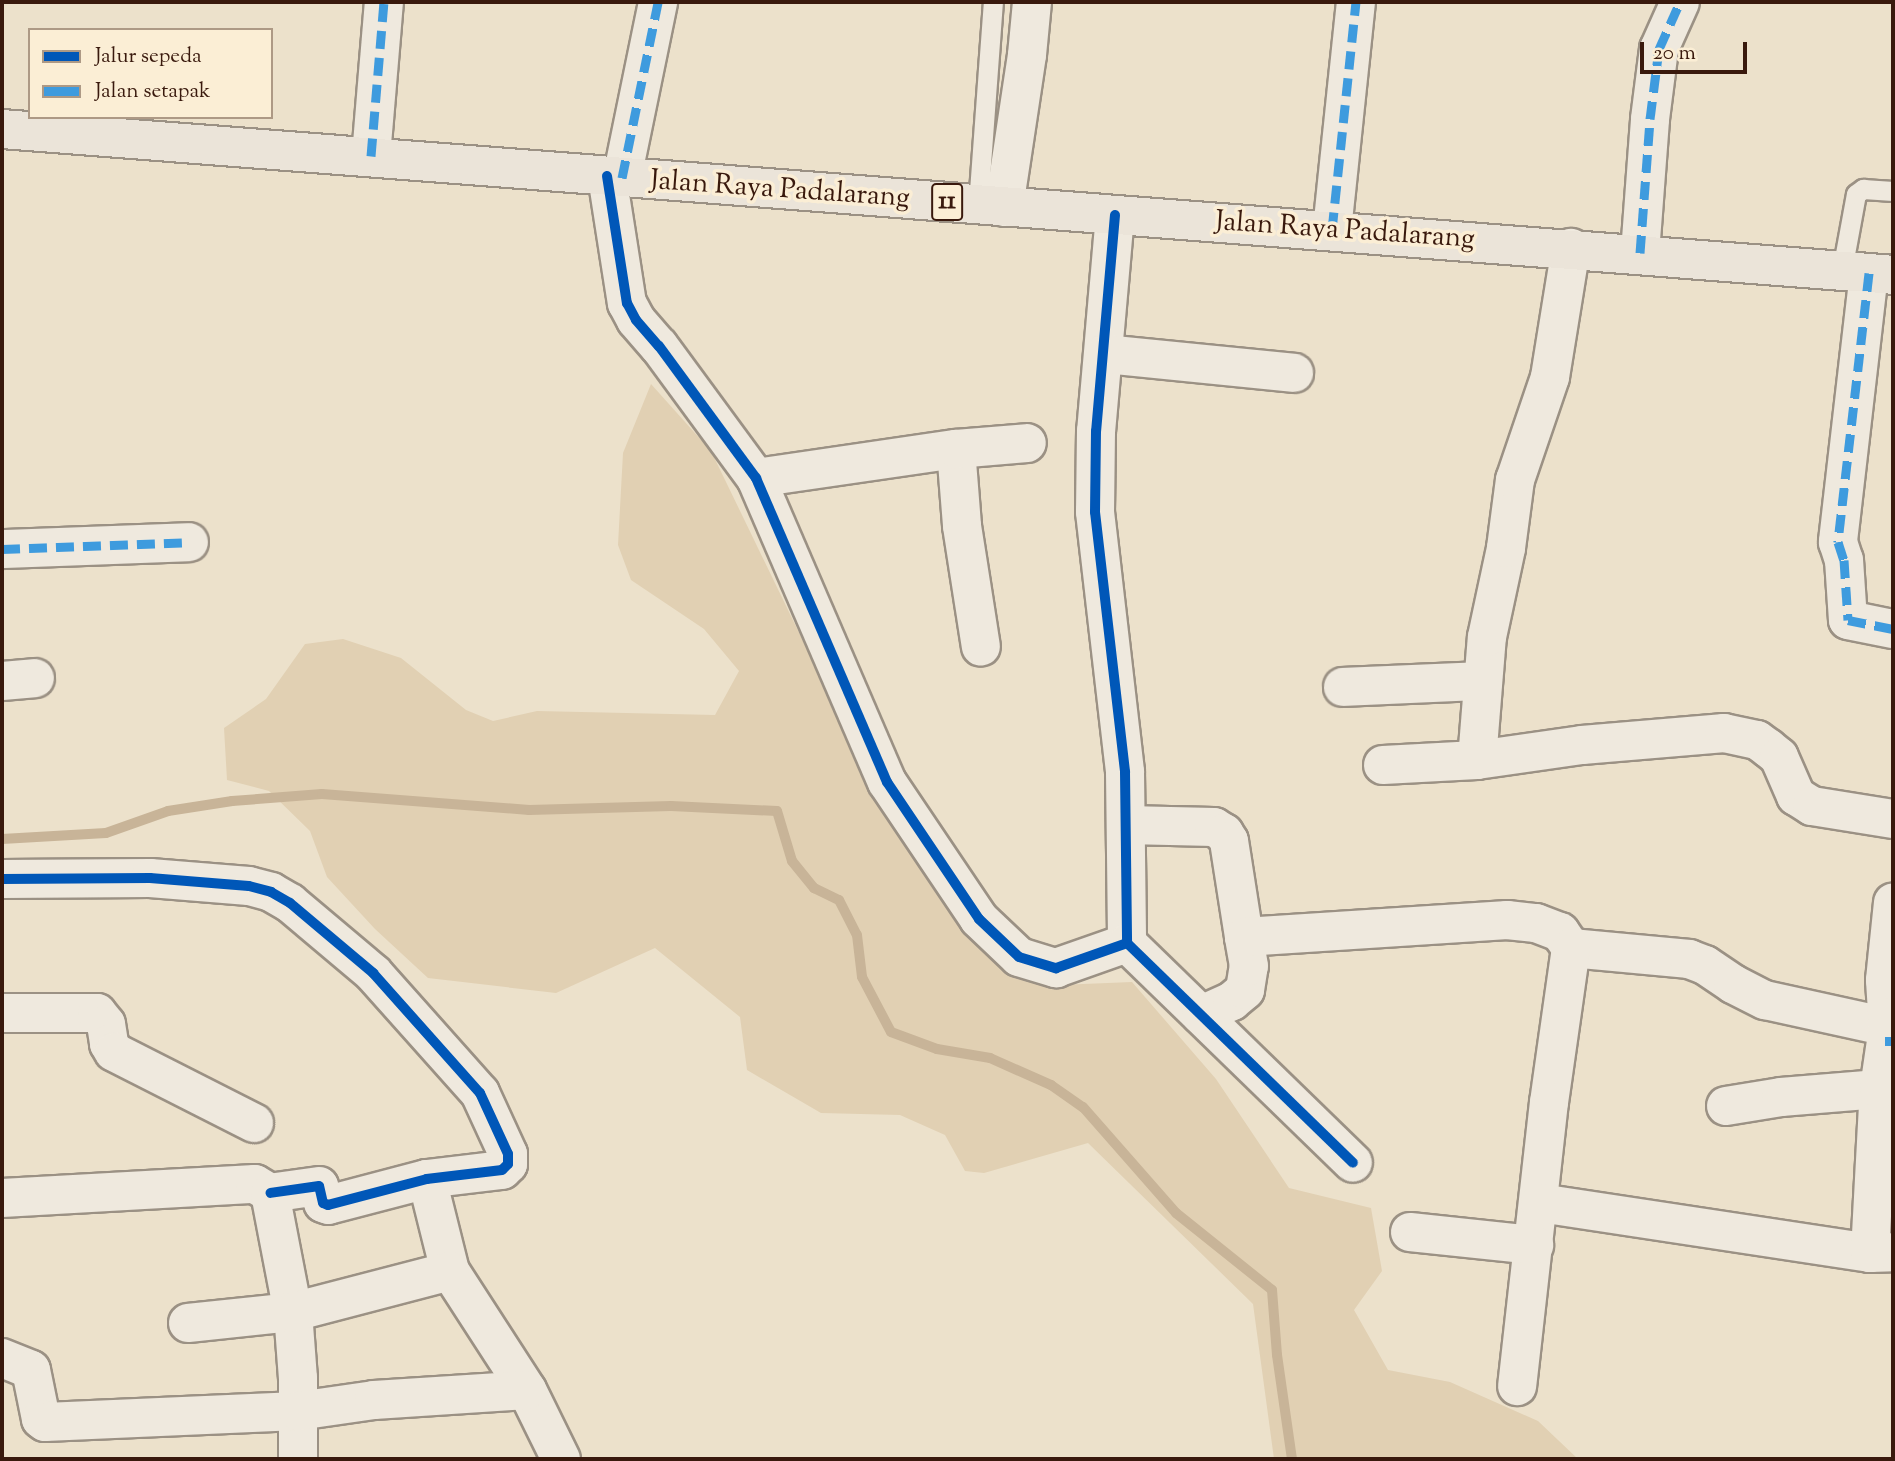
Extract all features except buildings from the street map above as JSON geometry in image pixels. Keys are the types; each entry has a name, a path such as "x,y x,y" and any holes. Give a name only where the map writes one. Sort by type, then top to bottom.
{"highway":[{"name":"Jalan Raya Padalarang","path":"2,129 990,206 1640,253 1868,273"}],"street":[{"path":"371,156 384,2"},
{"path":"658,2 615,177 627,303 631,312 756,478 887,782 979,919 1019,957 1056,968 1127,943"},
{"path":"990,206 1027,55 1032,2"},
{"path":"1332,230 1356,2"},
{"path":"1640,253 1650,119 1659,49 1680,2"},
{"path":"1115,215 1105,354 1096,431 1095,512 1125,772 1127,943 1353,1163"},
{"path":"1477,760 1482,681 1516,480 1550,377 1571,248"},
{"path":"1868,273 1838,542 1844,560 1848,621 1893,629"},
{"path":"1105,354 1294,373"},
{"path":"756,478 956,449 1027,443"},
{"path":"956,449 962,526 981,647"},
{"path":"2,549 189,542"},
{"path":"1343,687 1482,681"},
{"path":"1383,765 1477,760 1582,744 1724,733 1757,740 1779,757 1796,796 1812,806 1893,819"},
{"path":"1126,825 1214,827 1224,833 1229,841 1249,966 1245,989 1232,1001 1201,1015"},
{"path":"2,879 150,878 249,887 271,892 290,903 373,973 480,1093 494,1117 508,1154 508,1164 502,1170 427,1179 328,1205 323,1203 319,1186 270,1193 255,1184 2,1198"},
{"path":"1540,1203 1881,1253 1879,1089 1888,1027 1885,980 1893,902"},
{"path":"1244,937 1507,920 1536,923 1560,932 1571,947 1549,1102 1540,1203 1517,1386"},
{"path":"1571,947 1689,959 1706,965 1733,984 1765,1000 1888,1027"},
{"path":"2,1013 97,1013 106,1024 108,1044 114,1052 254,1124"},
{"path":"1726,1106 1781,1097 1879,1089"},
{"path":"427,1179 450,1271 527,1390 561,1459"},
{"path":"270,1193 293,1312 298,1459"},
{"path":"1410,1232 1534,1245"},
{"path":"188,1323 293,1312 450,1271"},
{"path":"2,1358 31,1370 41,1419 45,1422 298,1411 373,1400 527,1390"}],"lane":[{"path":"990,206 993,2"},
{"path":"1868,273 1856,194 1863,189 1893,191"}],"shaded area":[{"path":"651,384 711,451 850,738 1059,985 1132,982 1216,1079 1289,1188 1371,1208 1382,1271 1354,1310 1388,1370 1450,1382 1538,1421 1578,1459 1274,1459 1253,1304 1088,1143 984,1173 965,1171 945,1135 900,1115 821,1113 747,1070 740,1017 655,948 556,993 428,978 375,929 327,877 310,831 269,791 227,780 224,728 266,699 305,644 343,639 401,658 466,710 493,721 537,711 715,715 739,671 704,629 631,580 618,545 623,453"}],"waterway":[{"path":"2,839 106,833 168,811 232,801 322,794 529,810 671,806 777,811 792,861 814,888 839,900 857,935 862,977 891,1032 937,1049 990,1058 1051,1085 1083,1107 1176,1213 1272,1290 1277,1355 1292,1459"}],"marked path":[{"path":"371,156 384,2"},
{"path":"622,178 658,2"},
{"path":"1332,230 1356,2"},
{"path":"1640,253 1650,119 1659,49 1680,2"},
{"path":"1869,273 1838,542 1844,560 1848,620 1893,629"},
{"path":"2,549 189,542"},
{"path":"1885,1041 1893,1041"}],"cycle path":[{"path":"607,176 627,303 636,320 659,346 756,478 887,782 979,919 1019,957 1056,968 1127,943"},
{"path":"1115,215 1096,431 1095,512 1125,772 1127,943 1353,1163"},
{"path":"2,879 150,878 249,886 271,892 290,903 373,973 480,1093 508,1154 508,1164 502,1170 427,1179 328,1205 323,1203 319,1186 270,1193"}]}
